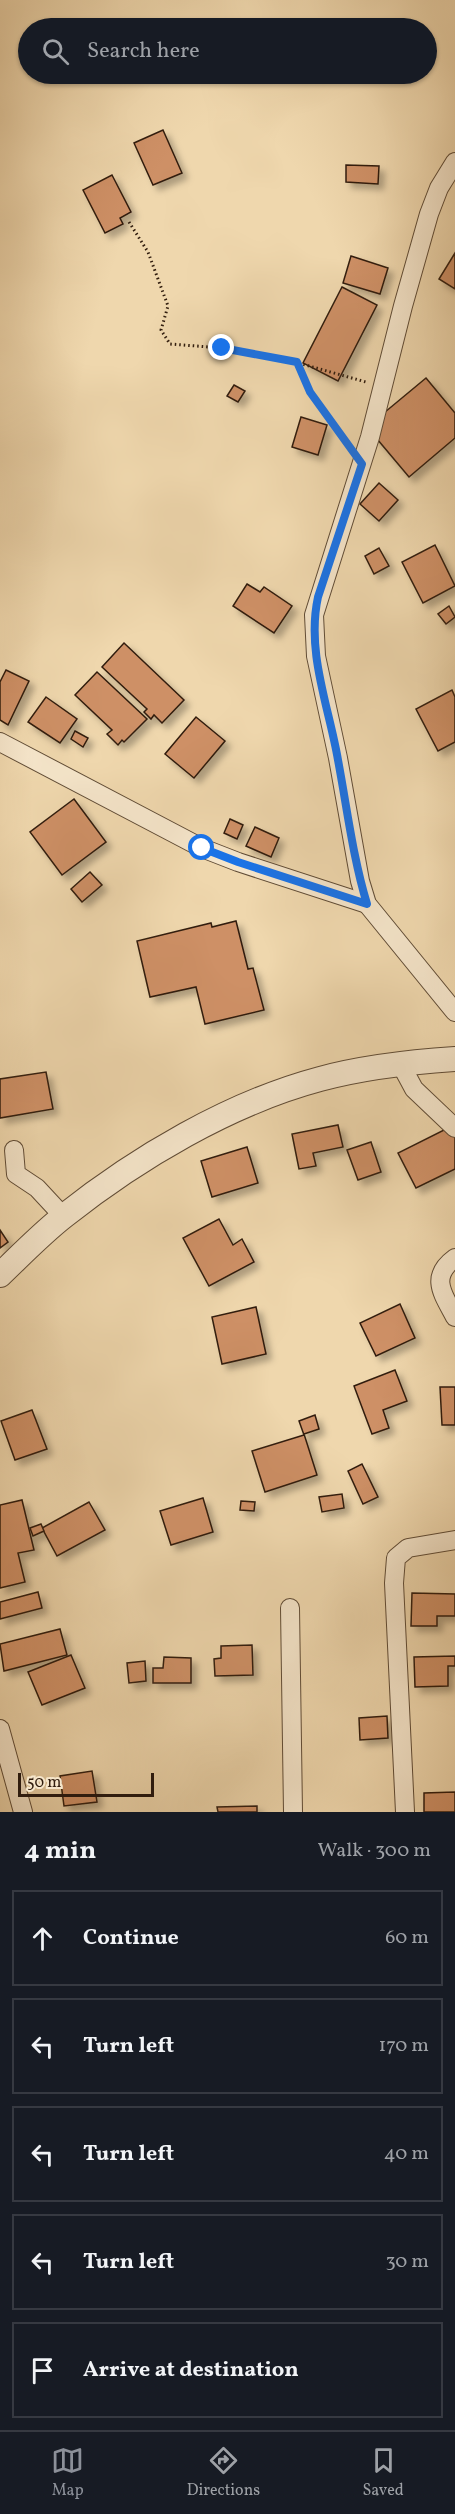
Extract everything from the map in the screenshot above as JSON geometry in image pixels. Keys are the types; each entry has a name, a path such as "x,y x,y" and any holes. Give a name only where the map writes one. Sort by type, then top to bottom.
{"street":[{"path":"455,162 439,188 429,214 362,464 314,615 314,636 320,676 338,758 360,881 367,904 455,1012"},
{"path":"0,742 202,848 367,904"},
{"path":"0,1275 63,1216 141,1161 207,1124 264,1099 320,1079 400,1063 455,1059"},
{"path":"400,1063 414,1089 455,1128"},
{"path":"14,1150 8,1173 36,1188 63,1216"},
{"path":"455,1258 446,1265 440,1279 440,1287 455,1317"},
{"path":"405,1812 394,1583 396,1558 408,1548 455,1540"},
{"path":"290,1608 293,1812"},
{"path":"0,1729 23,1812"}],"path":[{"path":"129,222 147,252 168,306 161,330 170,345 222,348 297,362 382,386"},
{"path":"297,362 310,392 362,464"}],"building":[{"path":"163,130 182,173 153,185 134,143"},
{"path":"346,165 379,166 378,184 346,182"},
{"path":"112,175 131,212 120,218 123,224 105,233 83,190"},
{"path":"455,253 455,289 439,279"},
{"path":"351,256 388,268 380,294 343,283"},
{"path":"342,287 377,305 338,381 303,363"},
{"path":"426,378 455,413 455,438 409,477 367,427"},
{"path":"234,385 245,391 238,402 227,396"},
{"path":"301,417 327,425 318,455 292,447"},
{"path":"379,483 398,500 379,521 360,504"},
{"path":"435,545 455,586 423,603 402,562"},
{"path":"379,548 389,566 374,574 365,556"},
{"path":"247,584 260,592 264,587 292,606 274,633 233,606"},
{"path":"449,606 455,617 446,624 438,614"},
{"path":"124,643 184,700 162,723 154,715 151,719 144,712 147,709 102,667"},
{"path":"6,670 29,681 8,725 0,720 0,682"},
{"path":"97,672 147,719 118,745 107,734 112,730 75,695"},
{"path":"452,690 455,697 455,742 438,751 416,709"},
{"path":"46,697 77,719 60,743 28,722"},
{"path":"196,717 225,741 194,778 165,754"},
{"path":"75,731 88,738 83,747 71,739"},
{"path":"74,799 106,842 62,875 30,832"},
{"path":"230,819 243,825 237,839 224,833"},
{"path":"255,827 279,838 271,857 246,846"},
{"path":"90,872 102,885 82,902 71,889"},
{"path":"236,921 248,969 253,968 264,1010 205,1024 196,987 150,997 137,941 211,923 212,927"},
{"path":"46,1072 53,1109 0,1118 0,1079"},
{"path":"338,1125 343,1147 313,1153 316,1166 299,1169 292,1134"},
{"path":"452,1126 455,1131 455,1169 416,1188 398,1153"},
{"path":"371,1142 381,1172 358,1180 347,1150"},
{"path":"247,1147 258,1183 212,1197 201,1161"},
{"path":"219,1219 233,1245 242,1239 254,1262 209,1286 183,1238"},
{"path":"0,1230 8,1242 0,1248"},
{"path":"400,1304 415,1338 376,1356 360,1323"},
{"path":"256,1307 266,1354 222,1364 212,1317"},
{"path":"395,1370 407,1401 383,1410 389,1428 372,1434 354,1386"},
{"path":"440,1387 455,1387 455,1425 442,1425"},
{"path":"32,1410 47,1449 15,1460 1,1421"},
{"path":"315,1415 319,1429 304,1434 317,1475 265,1492 252,1451 304,1435 299,1421"},
{"path":"362,1464 378,1497 363,1504 348,1471"},
{"path":"342,1494 344,1508 322,1512 319,1497"},
{"path":"203,1498 213,1532 171,1545 160,1511"},
{"path":"22,1500 34,1550 18,1553 25,1582 0,1588 0,1505"},
{"path":"241,1501 255,1502 254,1511 240,1510"},
{"path":"89,1502 105,1530 57,1556 42,1528"},
{"path":"41,1524 44,1531 33,1536 30,1528"},
{"path":"38,1592 42,1608 0,1619 0,1602"},
{"path":"412,1593 455,1594 455,1616 437,1616 437,1626 411,1626"},
{"path":"60,1629 67,1655 4,1671 0,1644"},
{"path":"252,1645 253,1675 215,1676 214,1659 221,1658 221,1646"},
{"path":"71,1655 85,1688 42,1705 28,1672"},
{"path":"455,1656 455,1666 448,1666 448,1686 415,1687 414,1657"},
{"path":"164,1657 191,1658 191,1683 153,1683 153,1668 163,1668"},
{"path":"145,1661 146,1681 129,1683 127,1663"},
{"path":"387,1716 388,1738 360,1740 359,1718"},
{"path":"92,1771 97,1802 64,1806 60,1776"},
{"path":"455,1792 455,1812 424,1812 424,1793"},
{"path":"257,1806 257,1812 218,1812 217,1807"}],"route":[{"path":"202,848 367,904 360,881 314,636 314,615 318,597 362,464 310,392 297,362 222,348"}]}
